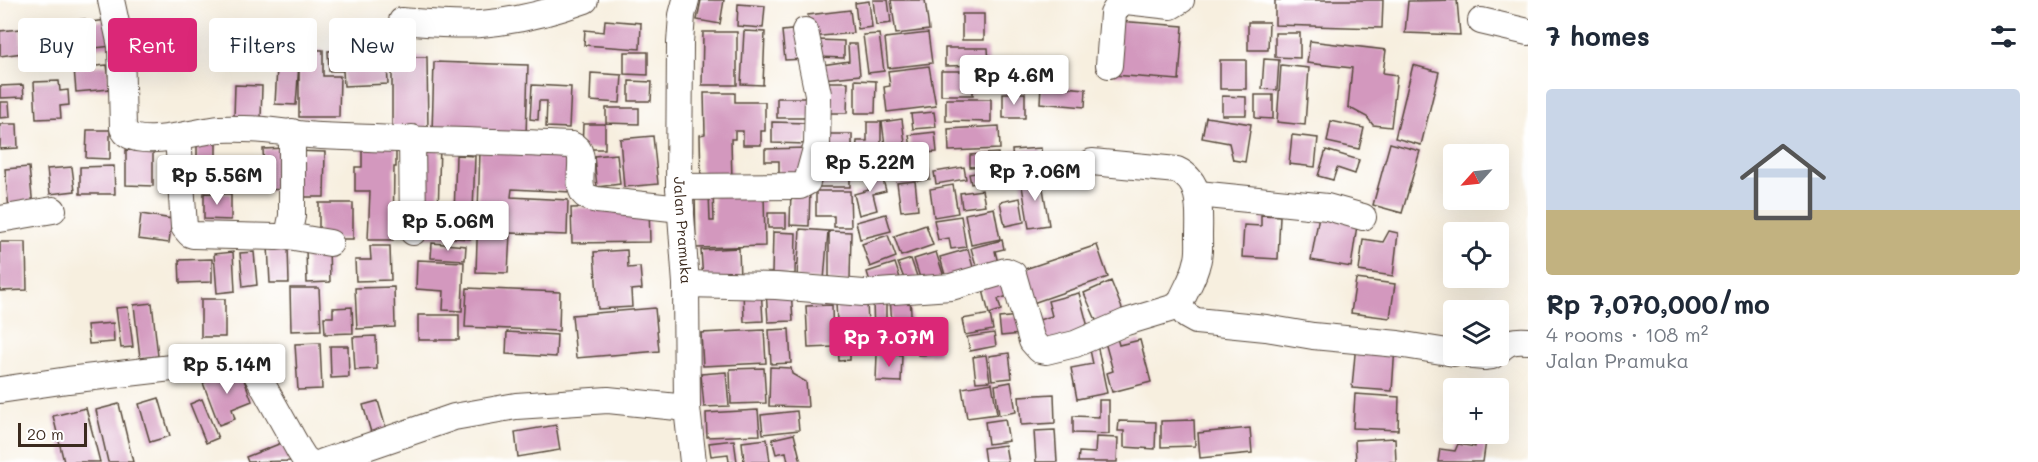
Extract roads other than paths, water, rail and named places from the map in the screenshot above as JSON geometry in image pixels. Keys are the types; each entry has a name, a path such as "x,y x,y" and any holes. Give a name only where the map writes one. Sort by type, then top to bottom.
{"street":[{"path":"111,0 121,46 122,122 125,133 132,138 178,137 212,130 245,129 320,136 572,145 576,146 579,152 582,190 586,196 597,200 680,198 800,186 807,182 817,144 818,94 806,31"},
{"path":"416,22 480,24 524,18 558,10 585,0"},
{"name":"Jalan Pramuka","path":"686,0 682,15 680,43 680,198 686,284 687,408 693,462"},
{"path":"1109,65 1113,14 1119,4 1126,1 1171,6 1181,0"},
{"path":"1481,21 1528,32"},
{"path":"288,236 292,216 292,132"},
{"path":"178,137 184,227 190,234 288,236 330,243"},
{"path":"412,138 413,232"},
{"path":"1092,162 1177,170 1185,174 1198,194 1198,261 1179,306"},
{"path":"1198,194 1327,207 1363,217"},
{"path":"0,219 53,210"},
{"path":"686,284 776,286 864,293 951,287 1006,271 1013,274 1032,341 1040,350 1046,351 1075,344 1126,322 1179,306"},
{"path":"1179,306 1187,316 1204,322 1443,351"},
{"path":"1509,342 1514,340 1528,341"},
{"path":"0,390 80,378 240,360 252,366 299,450 309,462"},
{"path":"323,462 454,417 516,406 608,400 687,408"}]}
